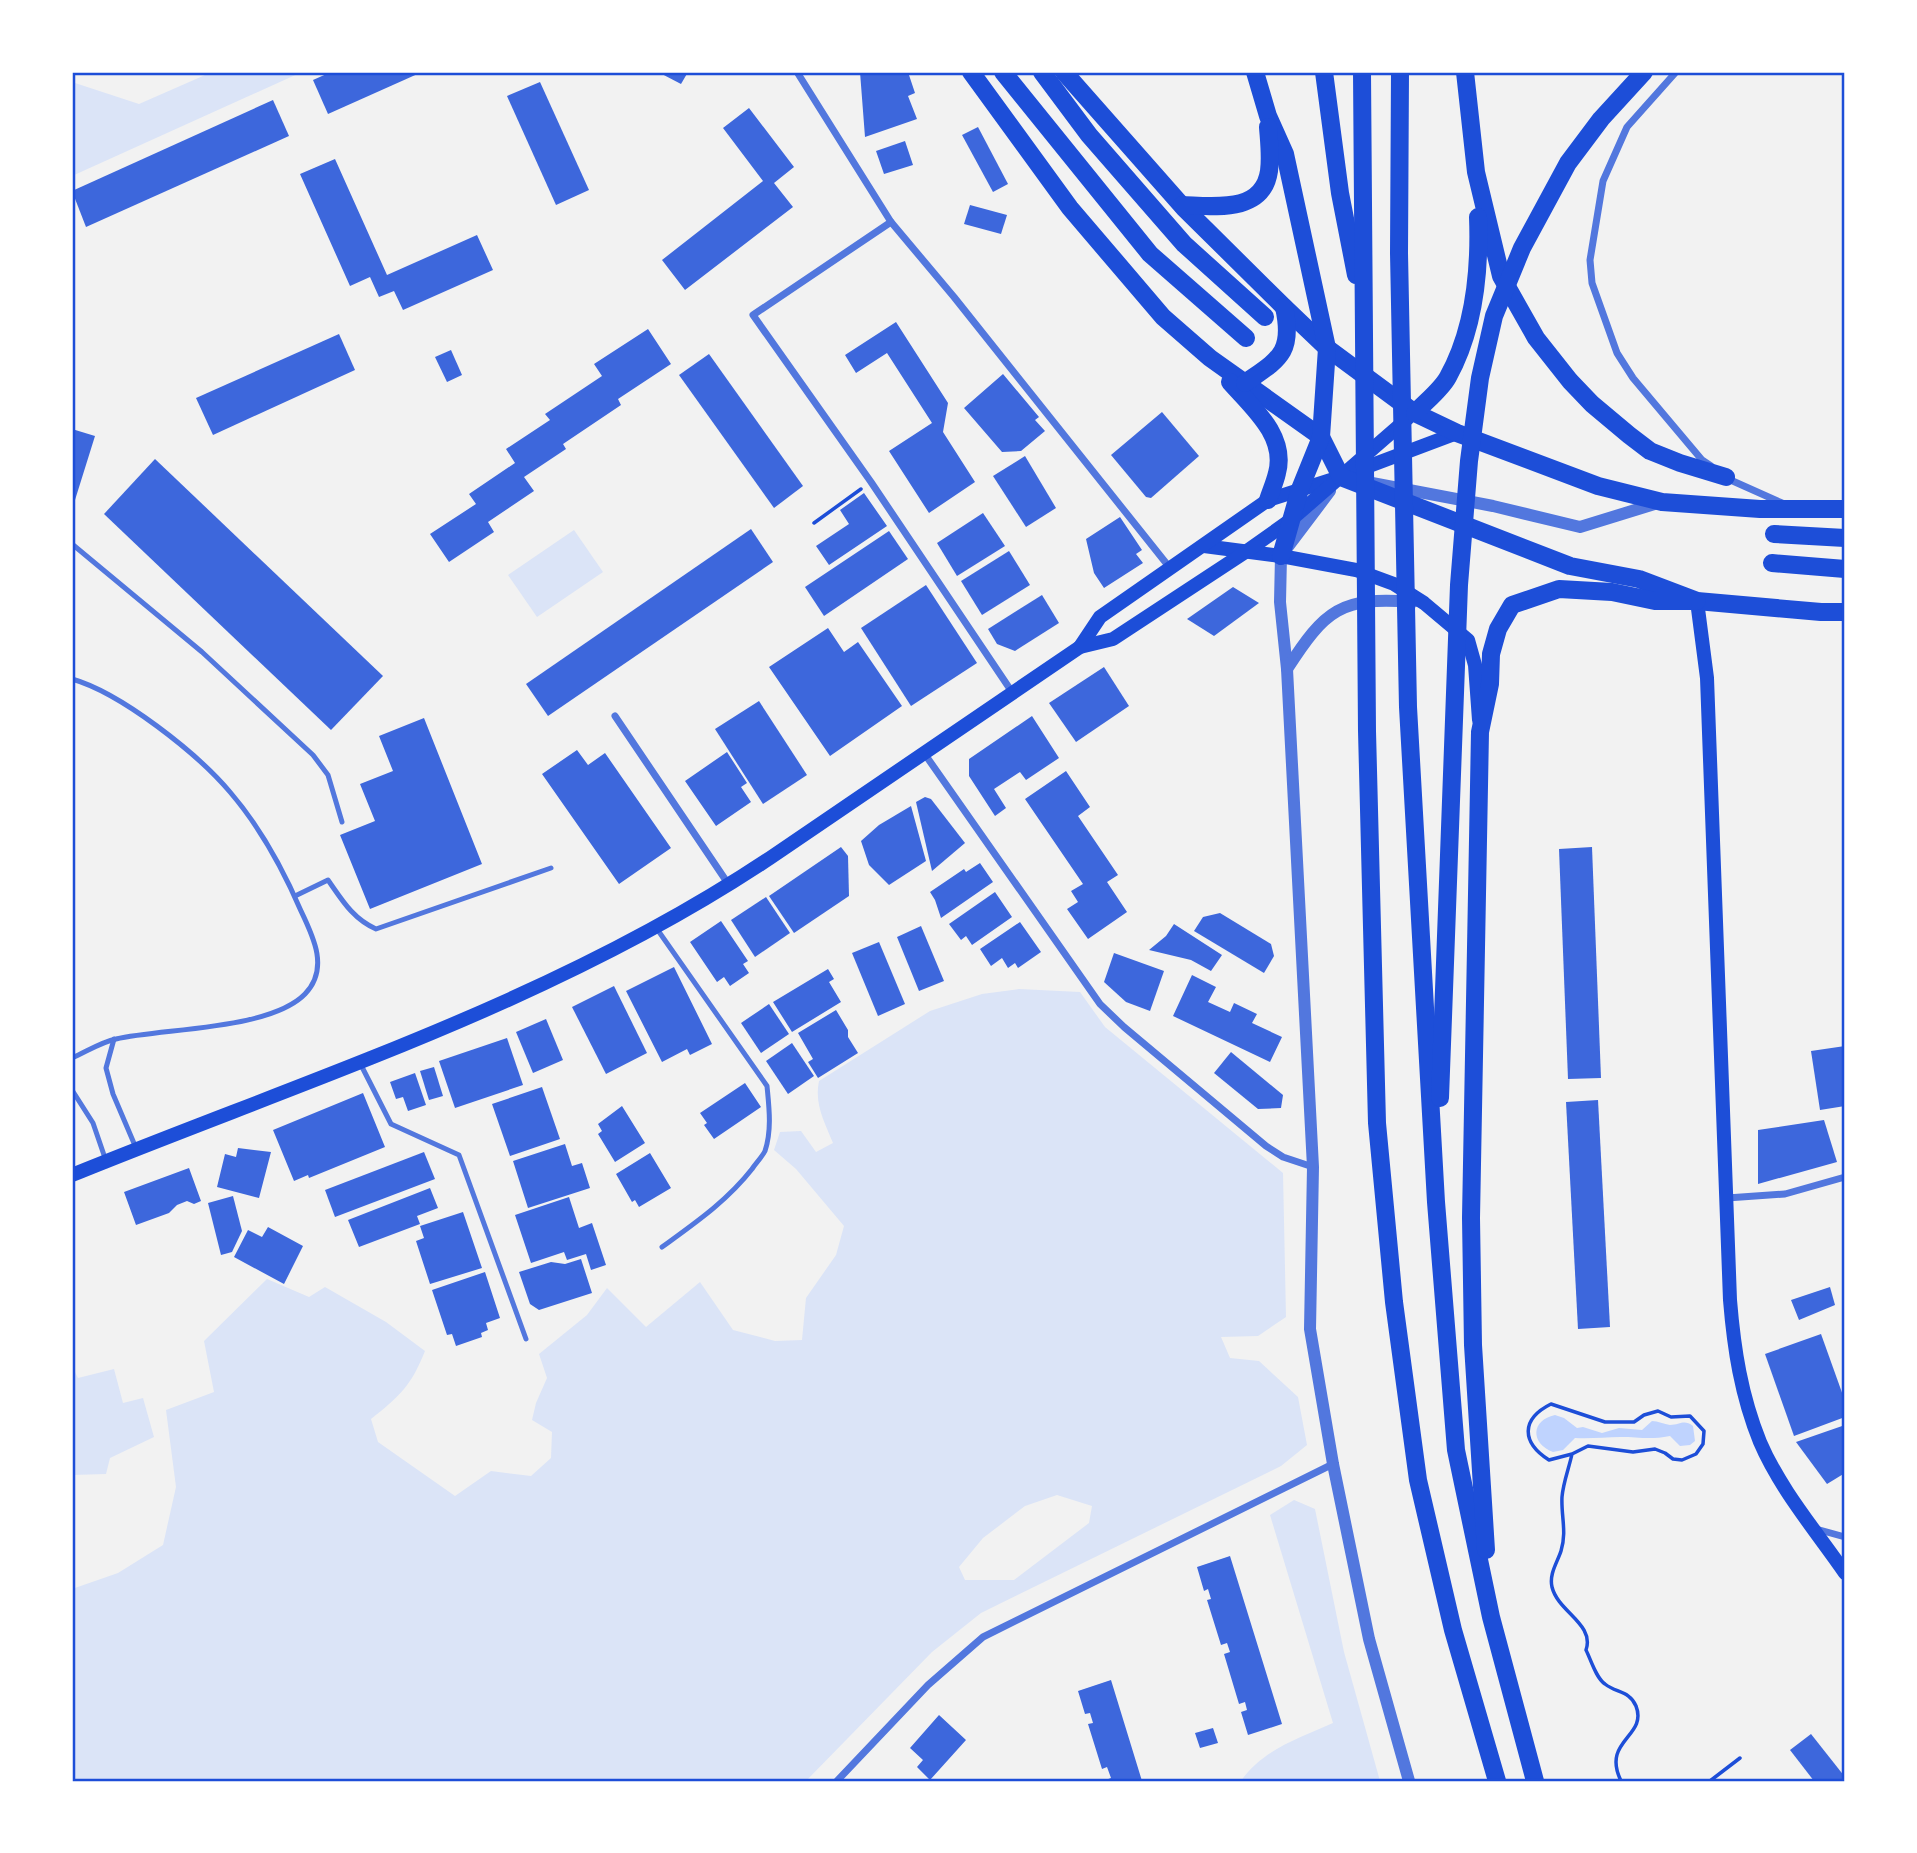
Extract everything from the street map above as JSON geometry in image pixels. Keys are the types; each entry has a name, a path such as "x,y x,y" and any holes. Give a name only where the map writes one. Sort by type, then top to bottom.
{"main road":[{"path":"971,72 1048,178 1163,317 1210,358 1321,437 1341,477 1570,566 1639,579 1697,601"},
{"path":"1003,72 1150,254 1246,338"},
{"path":"1042,72 1089,135 1184,244 1265,317"},
{"path":"1064,72 1182,205 1284,307 1327,348 1415,413 1457,433 1598,486 1661,502 1760,509 1845,509"},
{"path":"1255,72 1268,116 1285,154 1327,348 1321,437 1300,489 1281,556"},
{"path":"1324,72 1340,193 1364,316"},
{"path":"1362,72 1367,731 1377,1123 1394,1302 1418,1480 1453,1630 1497,1781"},
{"path":"1400,72 1399,253 1408,707 1436,1202 1456,1450 1491,1617 1535,1781"},
{"path":"72,1175 360,1063 585,964 656,928 729,886 1080,647 1112,639 1292,519 1415,413 1447,379 1460,349 1472,304 1479,254 1476,172 1465,72"},
{"path":"1436,1202 1460,571 1479,378 1494,316 1522,248 1567,163 1601,119 1644,72"},
{"path":"1182,205 1238,205 1258,193 1265,184 1269,171 1268,116"},
{"path":"1476,172 1501,276 1536,338 1570,382 1592,404 1650,451 1726,477"},
{"path":"1245,383 1268,369 1284,351 1289,326 1284,307"},
{"path":"1210,358 1270,428 1279,451 1278,471 1268,500"},
{"path":"1080,647 1100,617 1268,500 1341,477 1457,433"},
{"path":"1774,534 1845,538"},
{"path":"1204,546 1281,556 1356,570 1394,584 1424,603 1468,640 1475,665 1480,732 1471,1218 1473,1345 1491,1617"},
{"path":"1772,564 1845,569"},
{"path":"1480,732 1490,684 1491,654 1498,629 1512,605 1559,589 1612,592 1655,601 1697,601 1845,612"},
{"path":"1697,601 1707,678 1726,1198 1732,1335 1736,1367 1760,1442 1771,1464 1845,1573"}],"street":[{"path":"797,72 891,222 1170,568"},
{"path":"1676,72 1627,127 1603,181 1590,260 1592,284 1617,353 1633,378 1702,460 1726,477 1793,508"},
{"path":"891,222 753,315 871,482 1012,692"},
{"path":"1409,1781 1369,1639 1333,1464 1310,1329 1313,1167 1287,669 1280,602 1281,556 1341,477 1493,506 1580,527 1661,502"},
{"path":"1287,669 1311,632 1334,612 1352,604 1380,599 1424,603"},
{"path":"615,716 729,886"},
{"path":"924,752 1100,1004 1266,1146 1283,1157 1313,1167"},
{"path":"1726,1198 1785,1195 1845,1177"},
{"path":"837,1781 928,1685 983,1637 1333,1464"},
{"path":"1814,1528 1845,1537"}],"lane":[{"path":"72,544 202,652 313,755 328,775 342,822"},
{"path":"72,679 91,685 150,721 222,784 259,832 285,874 314,939 319,971 306,993 292,1005 247,1021 114,1039 72,1058"},
{"path":"295,896 328,880 352,914 362,923 376,929 551,868"},
{"path":"656,928 767,1086 769,1107 769,1134 764,1153 720,1205 662,1247"},
{"path":"114,1039 106,1068 113,1094 136,1149"},
{"path":"360,1063 391,1124 459,1155 526,1339"},
{"path":"72,1090 93,1123 106,1161"}],"path":[{"path":"814,523 871,482"},
{"path":"1573,1454 1549,1460 1537,1452 1528,1439 1529,1423 1540,1410 1551,1404 1605,1422 1634,1422 1644,1415 1658,1412 1671,1417 1690,1416 1704,1431 1703,1444 1696,1454 1682,1460 1673,1459 1665,1452 1655,1449 1633,1452 1588,1446 1573,1454 1562,1497 1565,1532 1551,1582 1554,1594 1561,1606 1587,1632 1589,1641 1586,1650 1603,1684 1630,1696 1637,1708 1635,1727 1615,1754 1616,1770 1621,1781"},
{"path":"1710,1781 1740,1758"}],"shaded area":[{"path":"212,72 302,72 72,176 72,82 139,104"},
{"path":"574,530 603,572 537,617 508,575"},
{"path":"1019,989 1080,992 1105,1027 1283,1173 1286,1317 1258,1336 1221,1337 1230,1358 1259,1361 1298,1397 1307,1445 1281,1466 981,1613 932,1652 806,1781 72,1781 72,1589 118,1573 163,1545 176,1487 166,1410 214,1392 204,1341 267,1279 309,1297 325,1287 386,1322 425,1351 404,1390 371,1419 378,1442 455,1496 491,1471 531,1476 551,1458 552,1432 532,1420 547,1378 539,1354 587,1315 607,1288 646,1327 700,1282 733,1330 775,1341 802,1340 806,1298 836,1255 844,1226 796,1169 774,1150 780,1132 801,1131 816,1152 833,1143 819,1105 819,1081 930,1011 982,994","holes":["1057,1495 1092,1506 1089,1523 1014,1580 965,1580 959,1567 983,1538 1025,1506"]},
{"path":"72,1366 78,1378 114,1369 123,1403 143,1398 154,1437 110,1458 106,1474 72,1475"},
{"path":"1294,1500 1315,1509 1344,1652 1380,1781 1241,1781 1270,1753 1333,1723 1270,1515"}],"water":[{"path":"1555,1415 1577,1428 1583,1427 1602,1433 1619,1428 1642,1430 1652,1421 1670,1425 1687,1423 1693,1426 1695,1441 1690,1445 1680,1446 1670,1436 1575,1438 1563,1450 1553,1452 1540,1443 1536,1432 1541,1422"}],"building":[{"path":"331,72 422,72 328,114 313,80"},
{"path":"658,72 688,72 681,84"},
{"path":"860,72 908,72 915,93 908,96 917,119 865,137"},
{"path":"540,82 589,190 556,205 507,96"},
{"path":"273,100 289,136 86,227 72,191"},
{"path":"749,108 794,167 774,183 793,207 685,290 662,260 763,181 723,128"},
{"path":"978,127 1008,184 993,192 962,135"},
{"path":"905,141 913,165 884,174 876,151"},
{"path":"335,159 387,275 477,235 493,270 403,310 394,291 379,297 370,277 350,286 300,174"},
{"path":"970,205 1007,215 1001,234 964,224"},
{"path":"896,322 948,403 943,432 975,482 929,513 889,451 932,423 887,353 856,373 845,355"},
{"path":"648,329 671,364 618,399 621,405 563,444 566,449 524,477 534,491 488,522 494,532 449,562 430,534 476,504 469,494 515,463 506,449 550,420 545,414 602,376 594,364"},
{"path":"339,334 355,370 213,435 196,398"},
{"path":"451,350 462,375 447,382 435,357"},
{"path":"709,354 803,486 774,508 679,375"},
{"path":"1003,374 1039,417 1035,420 1045,431 1021,451 1002,452 964,408"},
{"path":"1162,412 1199,456 1151,498 1146,497 1111,455"},
{"path":"72,429 95,436 75,500 72,499"},
{"path":"1025,456 1056,508 1026,527 993,476"},
{"path":"155,459 383,676 331,730 104,514"},
{"path":"864,493 887,526 829,565 816,546 849,524 840,510"},
{"path":"983,513 1005,546 957,576 937,543"},
{"path":"1120,517 1142,550 1136,554 1143,563 1104,588 1094,573 1086,539"},
{"path":"751,529 773,562 548,716 526,684"},
{"path":"889,531 908,559 824,616 805,587"},
{"path":"1009,551 1030,585 982,615 961,581"},
{"path":"926,585 977,663 911,706 861,628"},
{"path":"1233,587 1259,603 1214,636 1187,619"},
{"path":"1042,595 1059,623 1015,651 997,644 988,629"},
{"path":"828,628 844,652 858,642 902,706 830,756 769,667"},
{"path":"1104,667 1129,706 1076,742 1049,703"},
{"path":"759,701 807,775 763,804 715,729"},
{"path":"1032,716 1059,758 1026,780 1020,772 994,789 1006,808 995,816 969,776 969,759"},
{"path":"424,718 482,864 370,909 340,835 375,821 360,784 393,771 379,736"},
{"path":"577,750 588,765 605,753 671,848 619,884 542,774"},
{"path":"727,752 747,783 741,787 751,802 716,826 685,781"},
{"path":"1066,771 1090,807 1078,816 1118,875 1107,882 1127,912 1088,939 1067,909 1078,902 1071,891 1083,884 1025,799"},
{"path":"925,797 931,799 965,843 932,871 916,802"},
{"path":"911,806 926,861 889,885 869,865 861,841 879,825"},
{"path":"841,847 848,856 849,896 794,933 769,896"},
{"path":"1592,847 1601,1078 1568,1079 1559,849"},
{"path":"980,863 993,882 941,918 930,892 964,869 966,872"},
{"path":"995,892 1012,917 972,945 966,936 961,940 949,924"},
{"path":"766,897 790,933 755,957 731,920"},
{"path":"1220,913 1271,944 1274,956 1264,973 1194,931 1203,917"},
{"path":"721,921 748,961 743,964 749,973 730,986 724,977 717,982 690,942"},
{"path":"1020,922 1041,952 1018,968 1015,963 1008,968 1002,958 991,966 980,949"},
{"path":"1174,924 1222,955 1211,971 1191,960 1149,950 1166,936"},
{"path":"921,926 944,981 919,991 897,937"},
{"path":"879,942 905,1004 878,1016 852,953"},
{"path":"1114,953 1164,971 1150,1011 1126,1002 1104,982"},
{"path":"674,967 712,1044 690,1055 687,1049 662,1062 626,991"},
{"path":"828,969 834,979 829,982 841,1002 792,1032 773,1002"},
{"path":"1192,975 1216,987 1208,1002 1230,1012 1234,1003 1257,1014 1252,1023 1282,1037 1270,1062 1173,1016"},
{"path":"614,986 647,1053 606,1074 572,1007"},
{"path":"769,1004 789,1034 761,1053 741,1023"},
{"path":"836,1010 858,1053 818,1078 808,1062 813,1059 798,1033"},
{"path":"546,1019 563,1060 533,1073 516,1032"},
{"path":"507,1038 523,1085 455,1108 439,1061"},
{"path":"792,1043 814,1076 788,1094 766,1061"},
{"path":"1845,1046 1845,1106 1820,1110 1811,1051"},
{"path":"1231,1052 1283,1095 1281,1108 1258,1109 1214,1073"},
{"path":"434,1067 443,1096 429,1100 420,1071"},
{"path":"415,1073 426,1105 408,1111 403,1097 396,1099 390,1082"},
{"path":"745,1083 761,1107 714,1139 704,1125 707,1123 700,1113"},
{"path":"542,1087 560,1139 510,1156 492,1104"},
{"path":"363,1093 385,1147 309,1178 308,1175 294,1181 273,1130"},
{"path":"1598,1100 1610,1327 1578,1329 1566,1102"},
{"path":"622,1106 645,1143 615,1162 598,1134 602,1131 598,1124"},
{"path":"1824,1120 1837,1162 1758,1184 1758,1130"},
{"path":"565,1144 572,1166 582,1163 590,1188 528,1208 513,1161"},
{"path":"238,1148 271,1152 259,1198 217,1187 225,1154 236,1157"},
{"path":"424,1152 435,1179 335,1217 325,1190"},
{"path":"650,1153 671,1188 639,1207 635,1200 632,1202 616,1174"},
{"path":"189,1168 201,1201 194,1204 187,1201 177,1205 169,1213 136,1225 124,1192"},
{"path":"430,1188 438,1208 417,1216 420,1224 359,1247 348,1220"},
{"path":"233,1196 242,1231 232,1252 221,1255 208,1203"},
{"path":"569,1197 579,1228 592,1223 606,1265 591,1270 586,1254 567,1260 564,1252 531,1263 515,1215"},
{"path":"463,1212 482,1268 430,1284 416,1241 424,1238 420,1226"},
{"path":"268,1227 303,1246 284,1284 234,1257 248,1230 262,1237"},
{"path":"581,1259 592,1293 539,1310 530,1304 519,1272 551,1262 565,1264"},
{"path":"485,1272 500,1318 486,1323 488,1330 481,1333 482,1337 456,1346 452,1334 447,1335 432,1290"},
{"path":"1830,1287 1835,1305 1799,1320 1791,1300"},
{"path":"1821,1334 1845,1401 1845,1417 1794,1436 1765,1354"},
{"path":"1845,1425 1845,1473 1827,1484 1796,1442"},
{"path":"1230,1556 1282,1724 1248,1735 1241,1712 1247,1710 1245,1702 1239,1704 1224,1654 1230,1652 1227,1643 1221,1645 1207,1600 1211,1599 1208,1589 1204,1591 1197,1567"},
{"path":"1111,1680 1142,1781 1103,1781 1111,1778 1107,1767 1102,1769 1088,1724 1093,1723 1090,1713 1085,1714 1078,1691"},
{"path":"939,1715 966,1740 930,1780 917,1767 923,1760 910,1748"},
{"path":"1213,1728 1218,1743 1200,1748 1195,1733"},
{"path":"1811,1734 1845,1777 1845,1781 1814,1781 1790,1750"}]}
